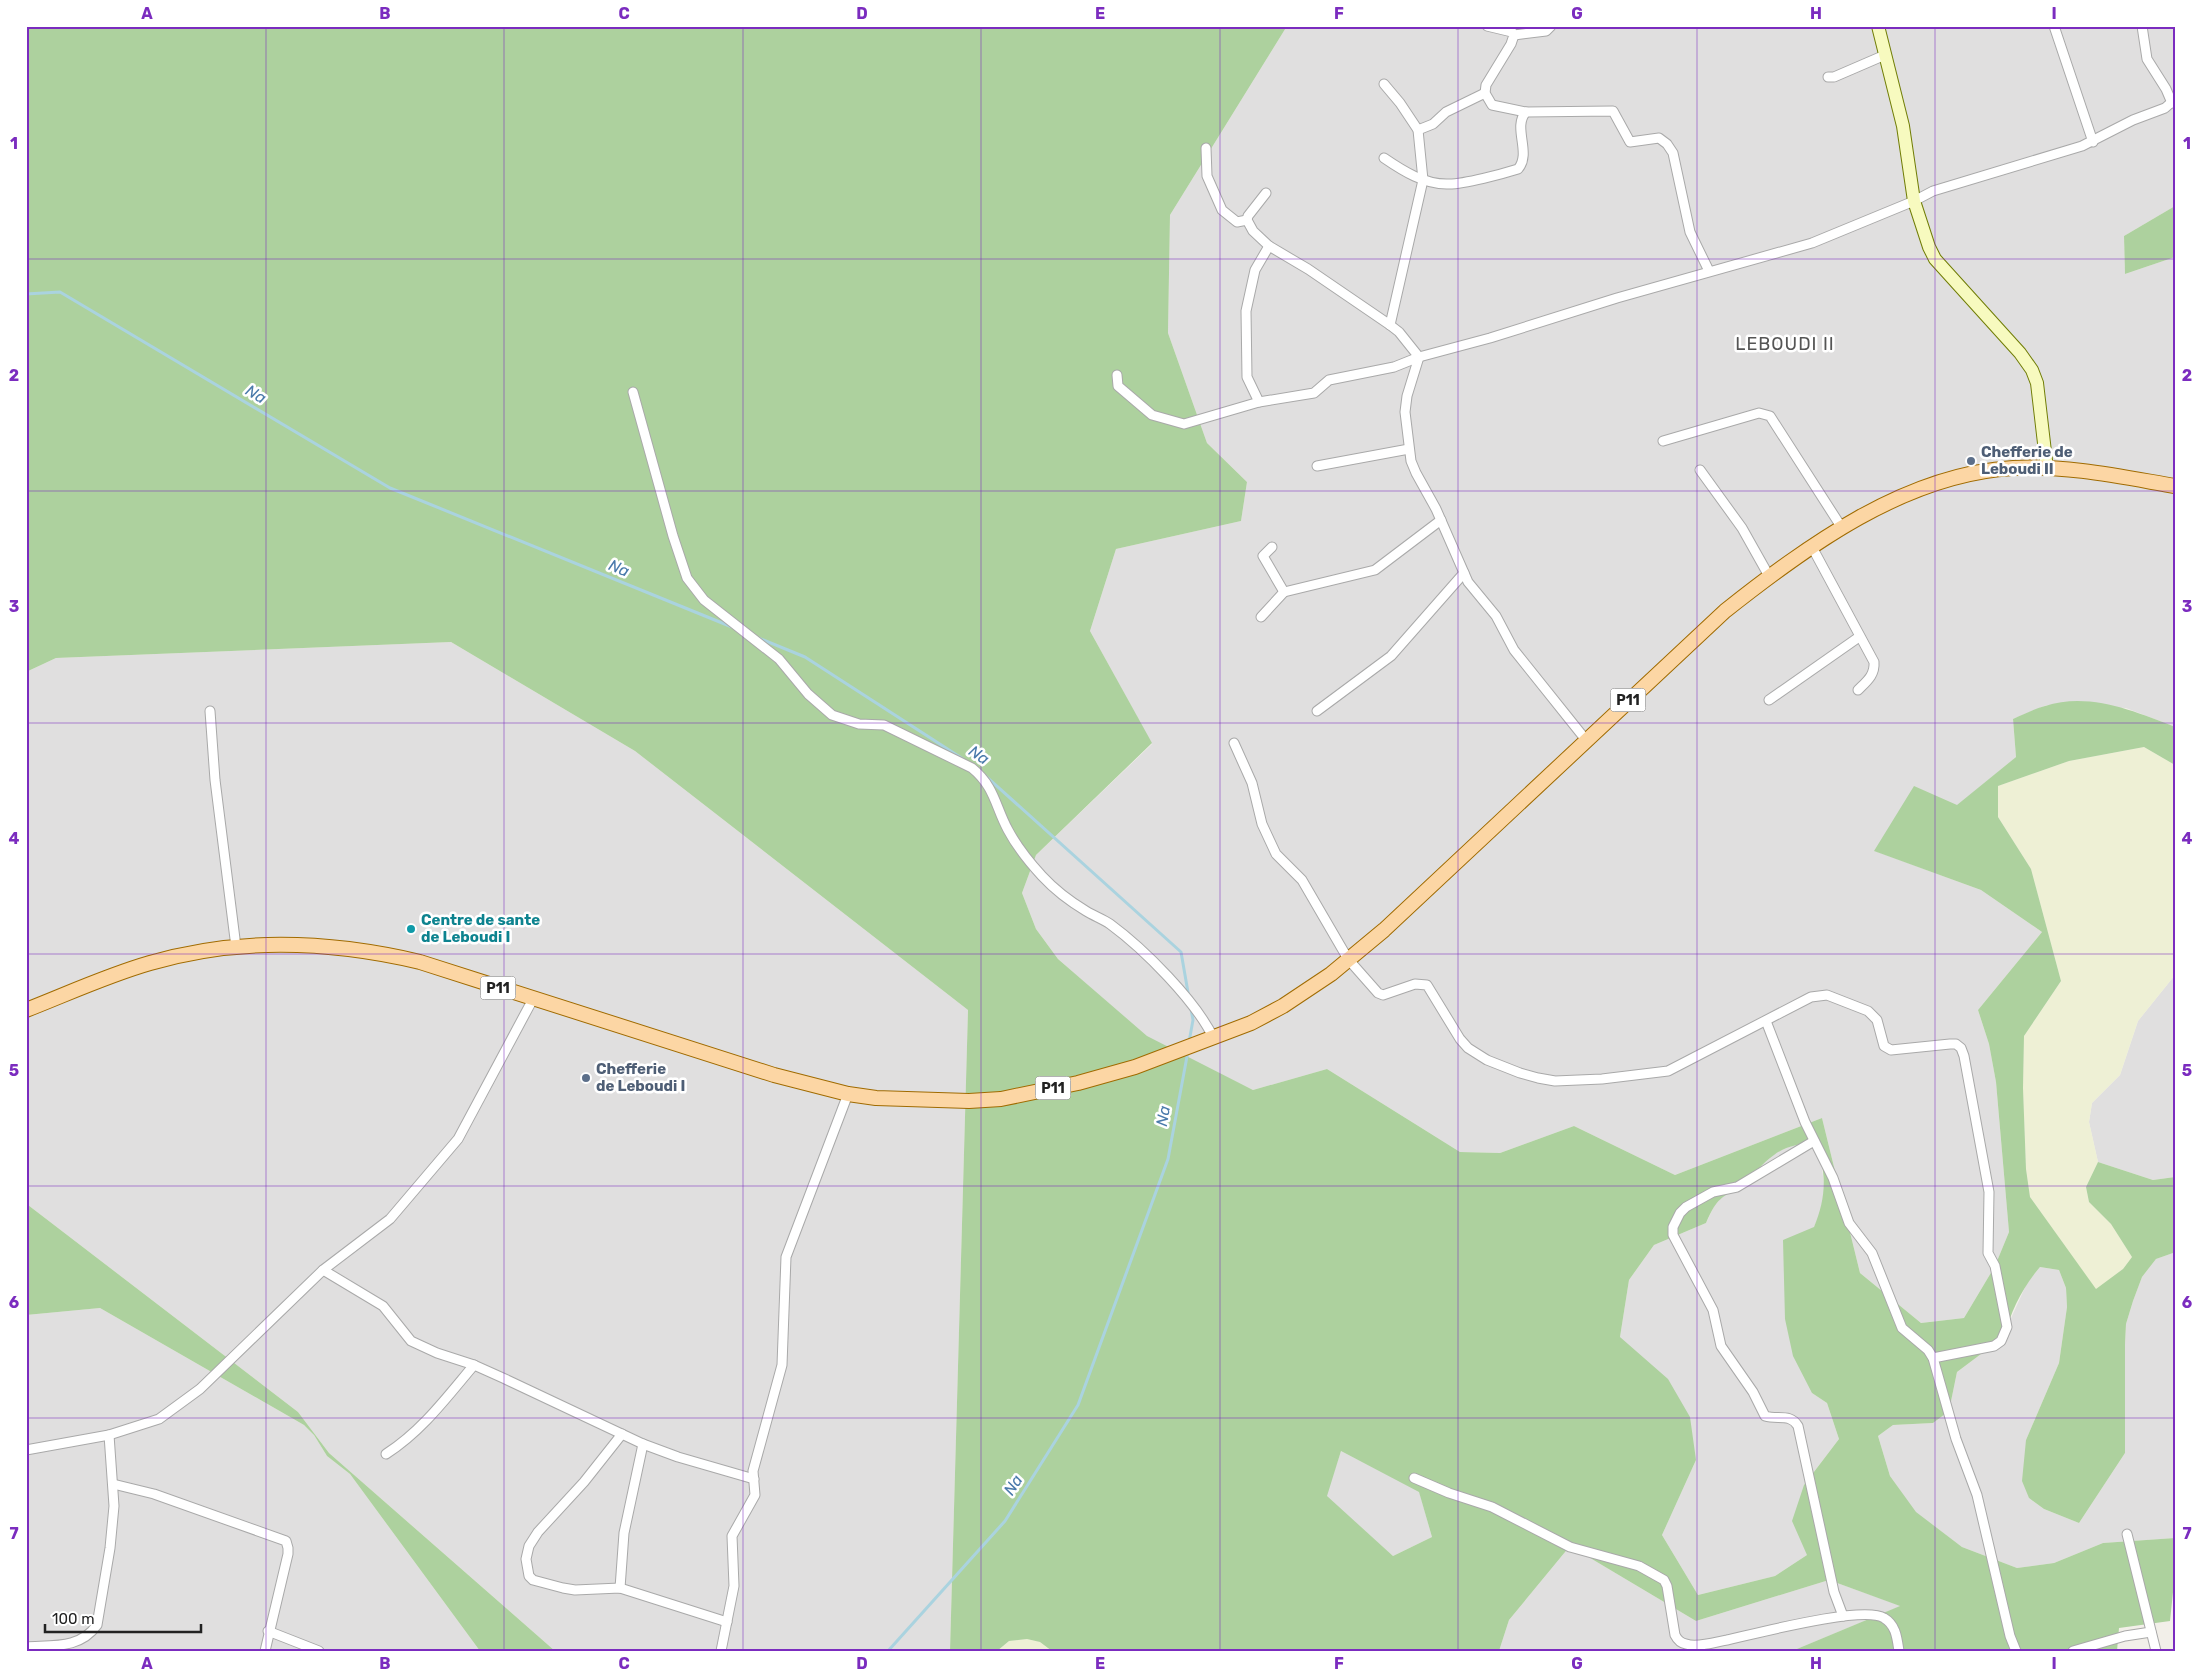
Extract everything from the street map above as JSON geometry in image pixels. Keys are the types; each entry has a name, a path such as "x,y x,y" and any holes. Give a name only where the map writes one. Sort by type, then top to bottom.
{"main road":[{"name":"P11","path":"26,1010 150,963 191,954 236,947 289,944 328,945 376,952 420,962 774,1076 848,1094 906,1100 969,1101 1001,1099 1078,1083 1214,1039 1251,1023 1283,1006 1331,974 1384,930 1725,611 1769,576 1842,528 1908,495 1948,480 1985,471 2013,468 2088,472 2175,486"}],"street":[{"path":"1487,26 1512,32 1514,35 1546,31 1551,26"},
{"path":"1878,26 1903,126 1914,201 1929,247 1935,259 2020,353 2032,370 2040,397 2047,469"},
{"path":"2054,26 2093,142"},
{"path":"1117,375 1118,386 1152,414 1184,424 1259,402 1314,393 1329,380 1394,368 1419,357 1490,338 1709,271 1812,243 1914,201 1933,191 2093,142 2133,120 2165,108 2173,101 2147,59 2142,26"},
{"path":"1514,35 1511,44 1486,85 1485,93 1492,105 1526,112 1613,110 1630,142 1659,138 1667,144 1672,153 1690,232 1709,271"},
{"path":"1828,77 1834,77 1885,55"},
{"path":"1384,84 1400,103 1418,130 1423,180 1390,325"},
{"path":"1418,130 1432,124 1446,112 1485,93"},
{"path":"1384,158 1406,173 1423,180 1449,184 1518,169 1524,160 1522,130 1523,116 1526,112"},
{"path":"1206,148 1207,176 1222,210 1237,222 1247,220"},
{"path":"1247,220 1266,193"},
{"path":"1247,220 1253,231 1269,246 1308,269 1399,332 1419,357"},
{"path":"1259,402 1247,377 1246,311 1255,270 1269,246"},
{"path":"1419,357 1405,404 1409,449 1416,473 1441,520 1468,582 1496,616 1514,650 1586,740"},
{"path":"633,392 673,536 687,578 704,600 778,659 808,694 832,715 859,724 884,725 964,764 980,775 993,792 1008,832 1041,875 1084,910 1108,923 1133,943 1205,1019 1214,1039"},
{"path":"1663,441 1759,412 1770,416 1842,528"},
{"path":"1317,466 1409,449"},
{"path":"1700,470 1742,528 1769,576"},
{"path":"1261,617 1284,592 1375,570 1441,520"},
{"path":"1812,546 1874,662 1875,669 1858,690"},
{"path":"1272,547 1263,556 1284,592"},
{"path":"1317,711 1391,656 1464,573"},
{"path":"1769,700 1859,637"},
{"path":"210,711 215,780 236,947"},
{"path":"1234,742 1252,783 1262,824 1276,854 1302,880 1348,959 1378,993 1383,995 1415,984 1427,986 1460,1039 1468,1048 1487,1060 1538,1078 1555,1081 1602,1079 1668,1071 1811,997 1827,995 1868,1011 1877,1020 1884,1046 1891,1050 1950,1044 1956,1044 1961,1048 1969,1080 1989,1192 1988,1253 1995,1266 2007,1327 2002,1341 1994,1346 1933,1358"},
{"path":"26,1450 109,1435 159,1420 200,1389 323,1270 390,1219 458,1139 533,999"},
{"path":"1766,1021 1805,1122 1832,1178 1849,1223 1872,1253 1902,1328 1928,1350 1933,1358 1958,1444 1977,1495 2010,1636 2016,1651"},
{"path":"721,1651 734,1586 732,1536 754,1495 753,1471 782,1365 786,1257 848,1094"},
{"path":"1814,1141 1737,1187 1714,1192 1686,1207 1680,1213 1673,1226 1673,1236 1711,1305 1721,1346 1753,1392 1766,1416 1790,1418 1798,1426 1834,1592 1843,1616"},
{"path":"323,1270 383,1306 411,1341 438,1353 474,1365 642,1444 678,1457 754,1479"},
{"path":"386,1454 418,1430 474,1365"},
{"path":"622,1434 584,1482 538,1532 529,1546 526,1559 529,1576 533,1580 575,1590 620,1588 727,1622"},
{"path":"26,1647 50,1648 80,1641 90,1635 97,1625 110,1548 114,1506 109,1435"},
{"path":"620,1588 624,1533 642,1444"},
{"path":"1414,1478 1449,1493 1492,1507 1570,1547 1639,1566 1664,1580 1667,1586 1675,1635 1677,1640 1687,1645 1717,1642 1843,1616 1872,1614 1890,1622 1895,1630 1899,1651"},
{"path":"113,1484 154,1494 286,1541 288,1554 268,1631 265,1651"},
{"path":"2128,1534 2156,1651"},
{"path":"268,1631 319,1651"},
{"path":"2073,1651 2125,1636 2151,1632"}],"shaded area":[{"path":"1287,26 2175,26 2175,206 2124,236 2125,274 2175,257 2175,727 2126,708 2047,705 2013,719 2016,757 1957,806 1875,851 1981,890 2042,932 1978,1010 1989,1044 1996,1082 2009,1232 1995,1266 1964,1318 1921,1323 1860,1273 1822,1118 1675,1175 1574,1126 1500,1153 1460,1152 1327,1069 1253,1090 1181,1055 1147,1037 1058,959 1036,929 1022,893 1036,855 1152,744 1090,631 1116,549 1241,521 1247,482 1207,443 1168,333 1170,215"},
{"path":"451,642 635,751 968,1010 950,1651 555,1651 329,1453 298,1412 28,1205 26,1207 26,672 56,658"},
{"path":"2175,975 2175,1177 2153,1180 2098,1162 2089,1122 2092,1103 2120,1075 2138,1021"},
{"path":"1814,1141 1820,1154 1825,1191 1822,1209 1814,1227 1812,1393 1827,1403 1839,1439 1804,1485 1807,1555 1775,1576 1698,1595 1662,1535 1696,1460 1620,1337 1629,1280 1654,1245 1706,1223 1716,1202 1732,1189 1742,1184 1775,1153 1793,1145"},
{"path":"2173,1253 2175,1538 2103,1543 2054,1563 2017,1568 1962,1547 1915,1512 1890,1476 1878,1436 1893,1425 1933,1423 1949,1411 1957,1372 2005,1336 2007,1327 2027,1283 2040,1267 2059,1270 2066,1288 2067,1307 2059,1363 2026,1440 2029,1498 2044,1509 2079,1523 2125,1453 2126,1324 2133,1301 2142,1277 2156,1259"},
{"path":"100,1308 304,1425 314,1435 327,1456 350,1474 480,1651 26,1651 26,1315"},
{"path":"1341,1451 1419,1491 1432,1537 1393,1556 1326,1496"},
{"path":"1570,1546 1696,1621 1829,1580 1901,1606 1792,1651 1499,1651 1509,1620"}],"green space":[{"path":"26,26 1287,26 1170,215 1168,333 1207,443 1247,482 1241,521 1116,549 1090,631 1152,743 1036,855 1022,893 1036,929 1058,959 1147,1036 1253,1090 1327,1069 1460,1152 1500,1153 1574,1126 1675,1175 1822,1118 1860,1273 1921,1323 1964,1318 1995,1266 2009,1232 1996,1082 1989,1044 1978,1010 2042,932 1981,890 1874,851 1914,786 1957,805 2016,757 2013,719 2033,710 2062,702 2095,702 2144,715 2175,727 2175,765 2144,747 2069,761 1998,786 1998,817 2031,869 2061,981 2024,1036 2023,1088 2026,1169 2030,1197 2096,1289 2123,1269 2132,1257 2111,1224 2089,1202 2086,1187 2098,1162 2153,1180 2175,1177 2175,1255 2173,1253 2156,1259 2142,1277 2126,1324 2125,1453 2079,1523 2044,1509 2029,1498 2022,1481 2026,1440 2059,1363 2067,1307 2066,1288 2059,1270 2040,1267 2018,1299 2010,1317 2005,1336 1957,1372 1949,1411 1933,1423 1893,1425 1878,1436 1890,1476 1916,1512 1962,1547 2017,1568 2054,1563 2103,1543 2175,1538 2175,1573 2170,1621 2119,1628 2117,1651 1792,1651 1900,1606 1829,1580 1696,1621 1570,1546 1509,1620 1499,1651 1052,1651 1040,1642 1027,1639 1009,1641 997,1651 950,1651 968,1010 635,751 451,642 56,658 26,672","holes":["1814,1142 1822,1163 1823,1195 1814,1227 1783,1240 1785,1319 1793,1356 1812,1393 1827,1403 1839,1439 1804,1485 1792,1521 1807,1555 1775,1576 1698,1595 1662,1535 1696,1460 1690,1417 1668,1379 1620,1337 1629,1280 1654,1245 1706,1223 1720,1199 1746,1181 1778,1152 1788,1147","1341,1451 1419,1492 1432,1537 1393,1556 1327,1496"]},
{"path":"2175,206 2175,257 2125,274 2124,236"},
{"path":"2144,747 2175,765 2175,975 2138,1021 2120,1075 2092,1103 2089,1122 2098,1162 2086,1187 2089,1202 2111,1224 2132,1257 2123,1269 2096,1290 2030,1197 2026,1169 2023,1088 2024,1036 2061,981 2031,869 1998,817 1998,786 2069,761"},
{"path":"28,1205 298,1412 329,1453 555,1651 480,1651 350,1474 327,1456 314,1435 304,1425 100,1308 26,1315 26,1207"},
{"path":"1027,1639 1040,1642 1052,1651 997,1651 1009,1641"}],"waterway":[{"name":"Na","path":"26,294 60,292 390,488 732,627"},
{"name":"Na","path":"756,637 805,657 963,759"},
{"name":"Na","path":"979,770 1181,952 1189,998"},
{"name":"Na","path":"1189,1042 1193,1020 1191,1009"},
{"name":"Na","path":"888,1651 1005,1521 1078,1405 1168,1159 1188,1051"}],"place":[{"name":"Chefferie de Leboudi II","path":"1971,461"},
{"name":"Centre de sante de Leboudi I","path":"411,929"},
{"name":"Chefferie de Leboudi I","path":"586,1078"}],"district":[{"name":"LEBOUDI II","path":"1785,344"}]}
